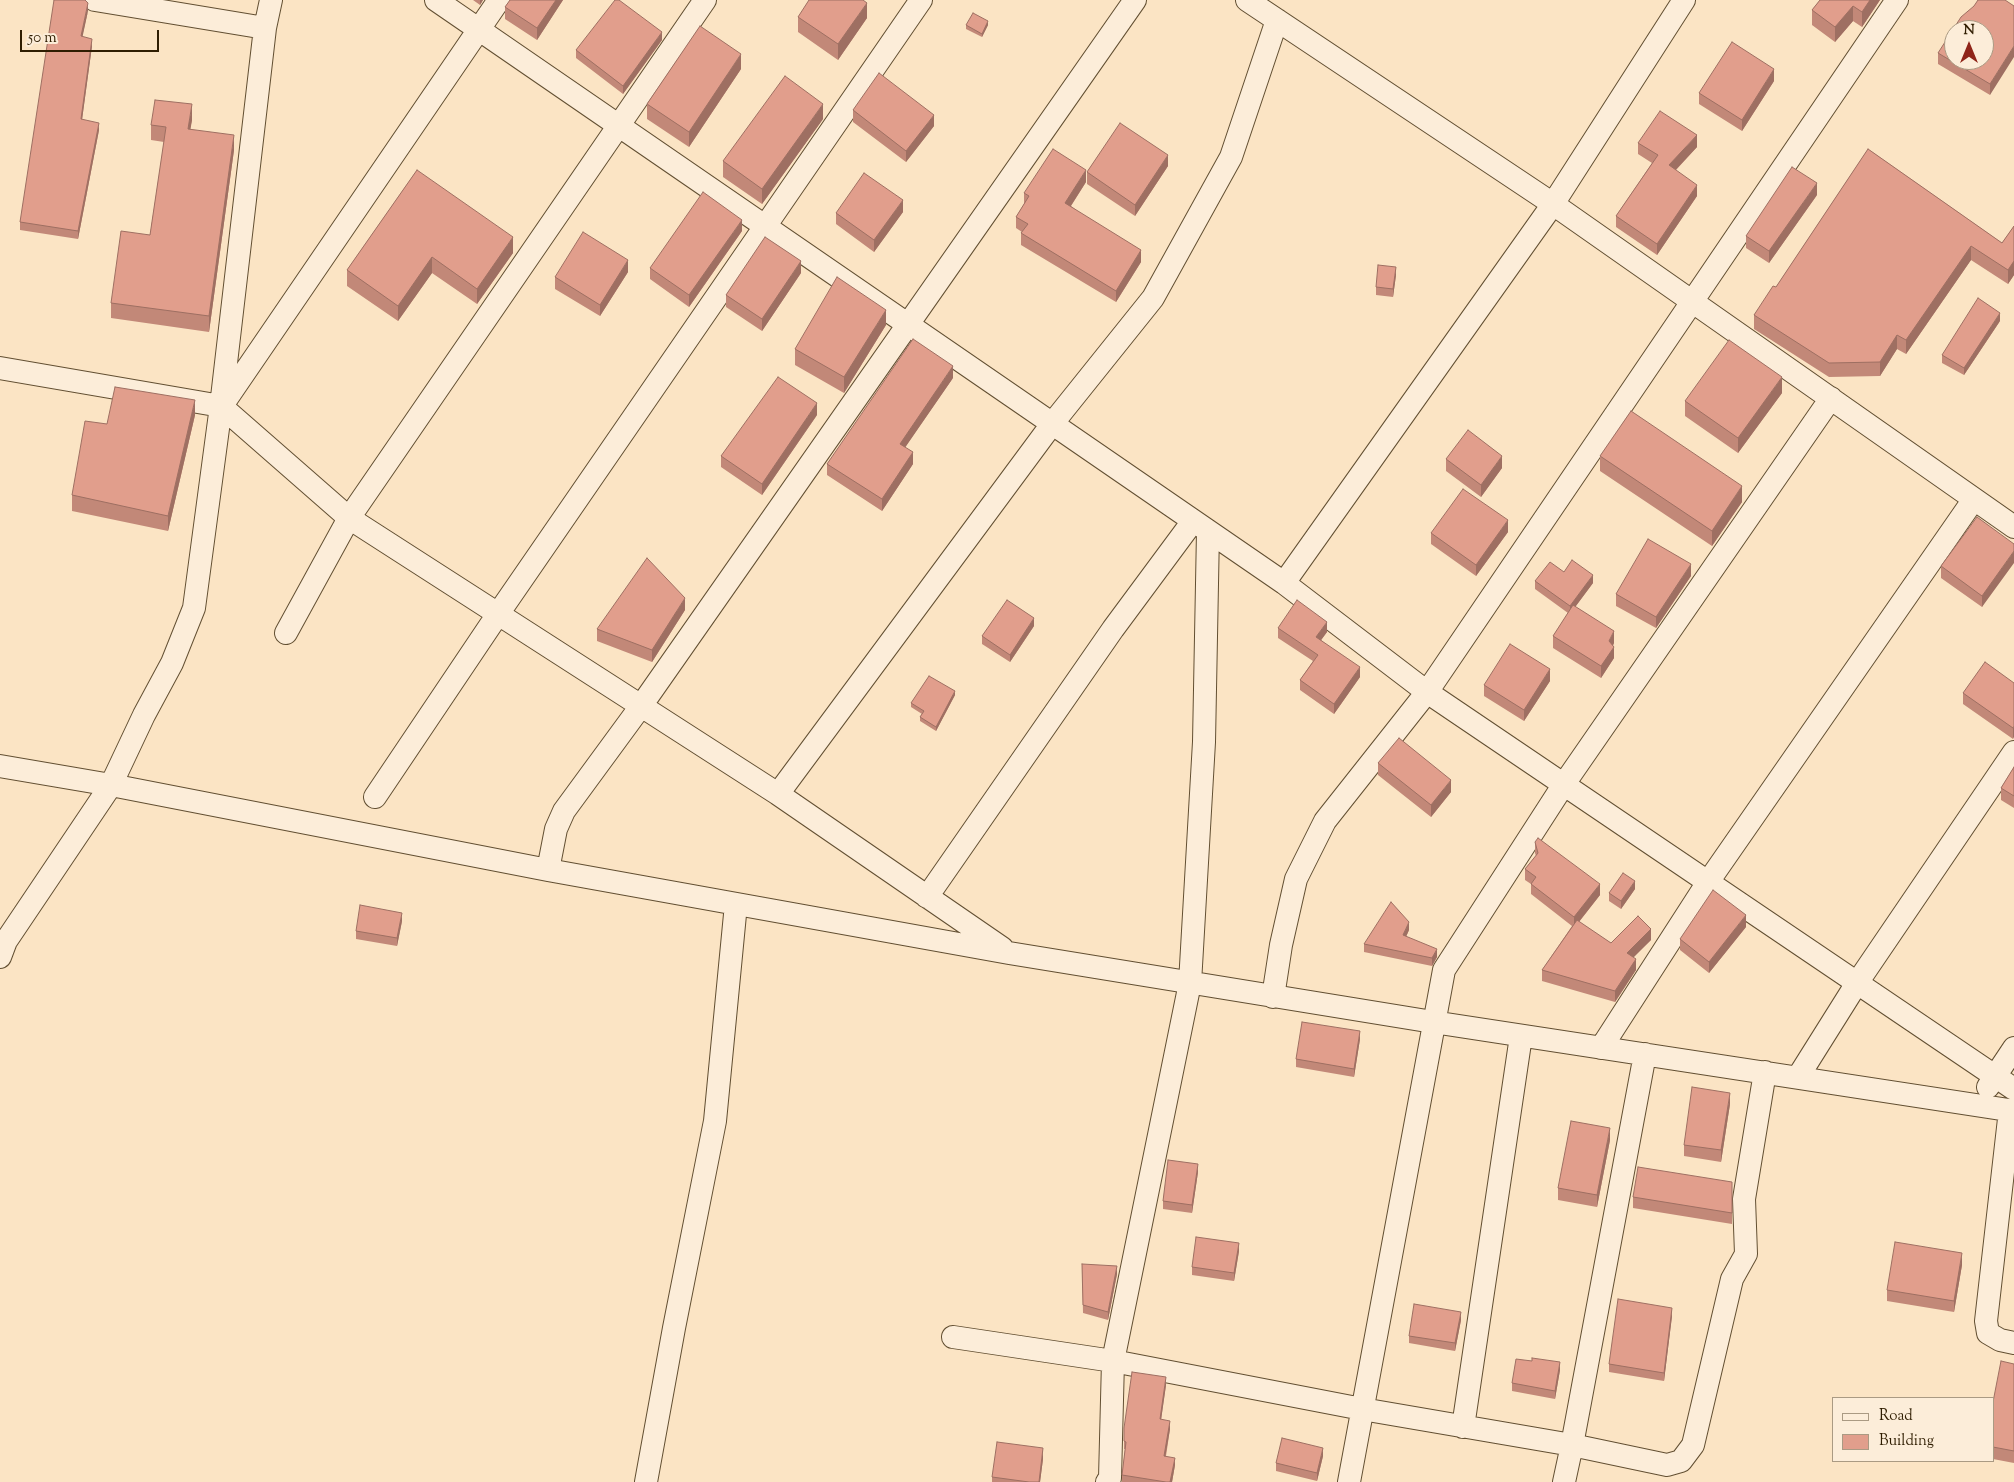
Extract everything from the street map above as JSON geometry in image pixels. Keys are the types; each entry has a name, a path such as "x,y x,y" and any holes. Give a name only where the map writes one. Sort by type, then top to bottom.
{"street":[{"path":"95,0 265,28"},
{"path":"0,957 6,941 111,785 144,715 172,663 194,608 221,406 265,28 271,0"},
{"path":"436,0 1284,583 1427,692 1995,1076 2013,1103 1986,1321 1988,1333 2000,1340 2014,1343"},
{"path":"221,406 499,0"},
{"path":"286,633 349,518 705,0"},
{"path":"375,797 498,614 921,0"},
{"path":"548,870 556,829 564,811 641,706 1135,0"},
{"path":"1246,0 1553,204 2014,528"},
{"path":"1284,583 1553,204 1684,0"},
{"path":"1273,997 1281,945 1296,879 1325,821 1427,692 1897,0"},
{"path":"778,794 1052,424 1153,298 1231,157 1276,20"},
{"path":"0,368 221,406 349,518 778,794 1009,953"},
{"path":"1349,1482 1444,970 1564,784 1831,398"},
{"path":"1601,1048 1708,882 1974,499"},
{"path":"927,897 1113,629 1200,526"},
{"path":"1107,1482 1110,1478 1113,1361 1190,983 1204,742 1200,526"},
{"path":"1798,1077 1857,983 2014,752"},
{"path":"0,766 111,785 548,870 1009,953 1273,997 1601,1048 1976,1104 2013,1103"},
{"path":"646,1482 715,1121 736,904"},
{"path":"1463,1427 1521,1036"},
{"path":"1976,1104 2014,1048"},
{"path":"1564,1482 1645,1054"},
{"path":"953,1337 1113,1361 1362,1409 1572,1445 1667,1465 1681,1461 1693,1445 1732,1279 1746,1254 1744,1199 1765,1072"}],"building":[{"path":"54,0 85,0 88,3 81,36 92,39 81,119 99,123 78,231 20,222"},
{"path":"510,0 556,0 537,28 505,7"},
{"path":"615,0 619,0 662,32 623,86 576,50"},
{"path":"809,0 863,0 867,3 838,44 798,17"},
{"path":"1820,0 1870,0 1862,12 1853,6 1835,27 1812,10"},
{"path":"1978,0 2005,0 2014,6 2014,46 1990,84 1967,70 1994,70 1994,20 1959,20"},
{"path":"973,13 988,21 982,34 966,25"},
{"path":"700,26 741,54 689,132 647,104"},
{"path":"1732,42 1774,69 1742,120 1699,93"},
{"path":"1944,44 1944,57 1938,53"},
{"path":"879,73 934,115 906,151 853,110"},
{"path":"785,76 823,104 762,189 723,161"},
{"path":"155,100 192,104 188,129 234,135 209,316 111,303 121,231 150,235 166,127 151,125"},
{"path":"1660,111 1697,135 1669,165 1697,185 1657,244 1616,216 1658,155 1638,143"},
{"path":"1120,123 1168,155 1135,205 1087,172"},
{"path":"1053,149 1086,170 1065,203 1141,250 1116,291 1021,233 1028,224 1016,217 1029,196 1024,193"},
{"path":"1868,149 2002,243 2014,226 2014,261 2008,270 1971,246 1906,340 1897,335 1880,362 1829,363 1754,315 1773,286 1776,287"},
{"path":"1792,167 1817,183 1769,251 1746,236"},
{"path":"417,170 513,237 477,289 432,257 398,306 347,270"},
{"path":"864,173 903,200 874,240 836,213"},
{"path":"703,192 742,220 689,295 650,268"},
{"path":"583,232 628,260 600,305 555,277"},
{"path":"765,237 801,261 762,319 726,295"},
{"path":"1378,265 1396,267 1393,289 1376,287"},
{"path":"837,277 886,310 844,377 795,349"},
{"path":"1978,298 2000,313 1964,368 1942,355"},
{"path":"913,339 953,366 900,444 913,452 882,499 827,464"},
{"path":"1729,340 1782,377 1738,438 1685,401"},
{"path":"778,377 817,403 762,484 721,456"},
{"path":"115,387 195,400 168,516 72,495 85,421 107,424"},
{"path":"1631,411 1742,486 1712,531 1600,456"},
{"path":"1468,430 1502,456 1481,485 1446,459"},
{"path":"1463,489 1508,520 1476,565 1431,533"},
{"path":"1977,517 2014,544 2014,551 1982,596 1941,566"},
{"path":"1648,539 1691,564 1656,617 1616,594"},
{"path":"647,558 685,598 652,650 597,629"},
{"path":"1572,560 1593,575 1570,606 1535,581 1550,562 1564,572"},
{"path":"1007,600 1034,618 1010,655 982,636"},
{"path":"1297,600 1327,622 1316,637 1360,667 1334,704 1300,680 1318,655 1278,628"},
{"path":"1573,605 1614,631 1609,641 1614,647 1601,666 1553,636"},
{"path":"1510,644 1550,669 1524,710 1484,685"},
{"path":"1985,662 2014,683 2013,728 1963,693"},
{"path":"929,676 955,691 936,727 920,717 924,711 911,703"},
{"path":"1399,738 1451,780 1431,805 1378,763"},
{"path":"2014,767 2014,796 2001,788"},
{"path":"1538,838 1600,884 1574,917 1531,884 1536,877 1525,869 1538,853 1535,842"},
{"path":"1623,873 1635,881 1621,901 1609,893"},
{"path":"1713,890 1746,915 1709,962 1680,939"},
{"path":"1391,902 1409,922 1403,935 1437,949 1432,958 1364,944"},
{"path":"360,905 402,913 397,938 356,931"},
{"path":"1638,916 1651,929 1627,953 1636,959 1615,991 1542,970 1577,920 1611,943"},
{"path":"1302,1022 1360,1031 1354,1069 1296,1059"},
{"path":"1692,1087 1730,1093 1721,1150 1684,1145"},
{"path":"1571,1121 1610,1128 1597,1195 1558,1188"},
{"path":"1168,1160 1198,1164 1192,1205 1163,1201"},
{"path":"1638,1167 1732,1182 1732,1213 1633,1197"},
{"path":"1196,1237 1239,1243 1234,1273 1192,1267"},
{"path":"1895,1242 1962,1253 1954,1301 1887,1290"},
{"path":"1082,1264 1117,1266 1108,1312 1083,1305"},
{"path":"1618,1299 1672,1308 1664,1373 1609,1364"},
{"path":"1414,1304 1461,1312 1455,1343 1409,1336"},
{"path":"1532,1358 1560,1362 1555,1391 1512,1383 1516,1359 1532,1361"},
{"path":"2001,1361 2014,1364 2014,1451 1994,1447 1994,1397"},
{"path":"1132,1372 1166,1377 1160,1419 1170,1421 1164,1456 1175,1458 1170,1482 1122,1475 1126,1442 1124,1441 1124,1428"},
{"path":"1282,1438 1323,1448 1317,1473 1276,1463"},
{"path":"997,1442 1043,1448 1039,1482 992,1477"}]}
